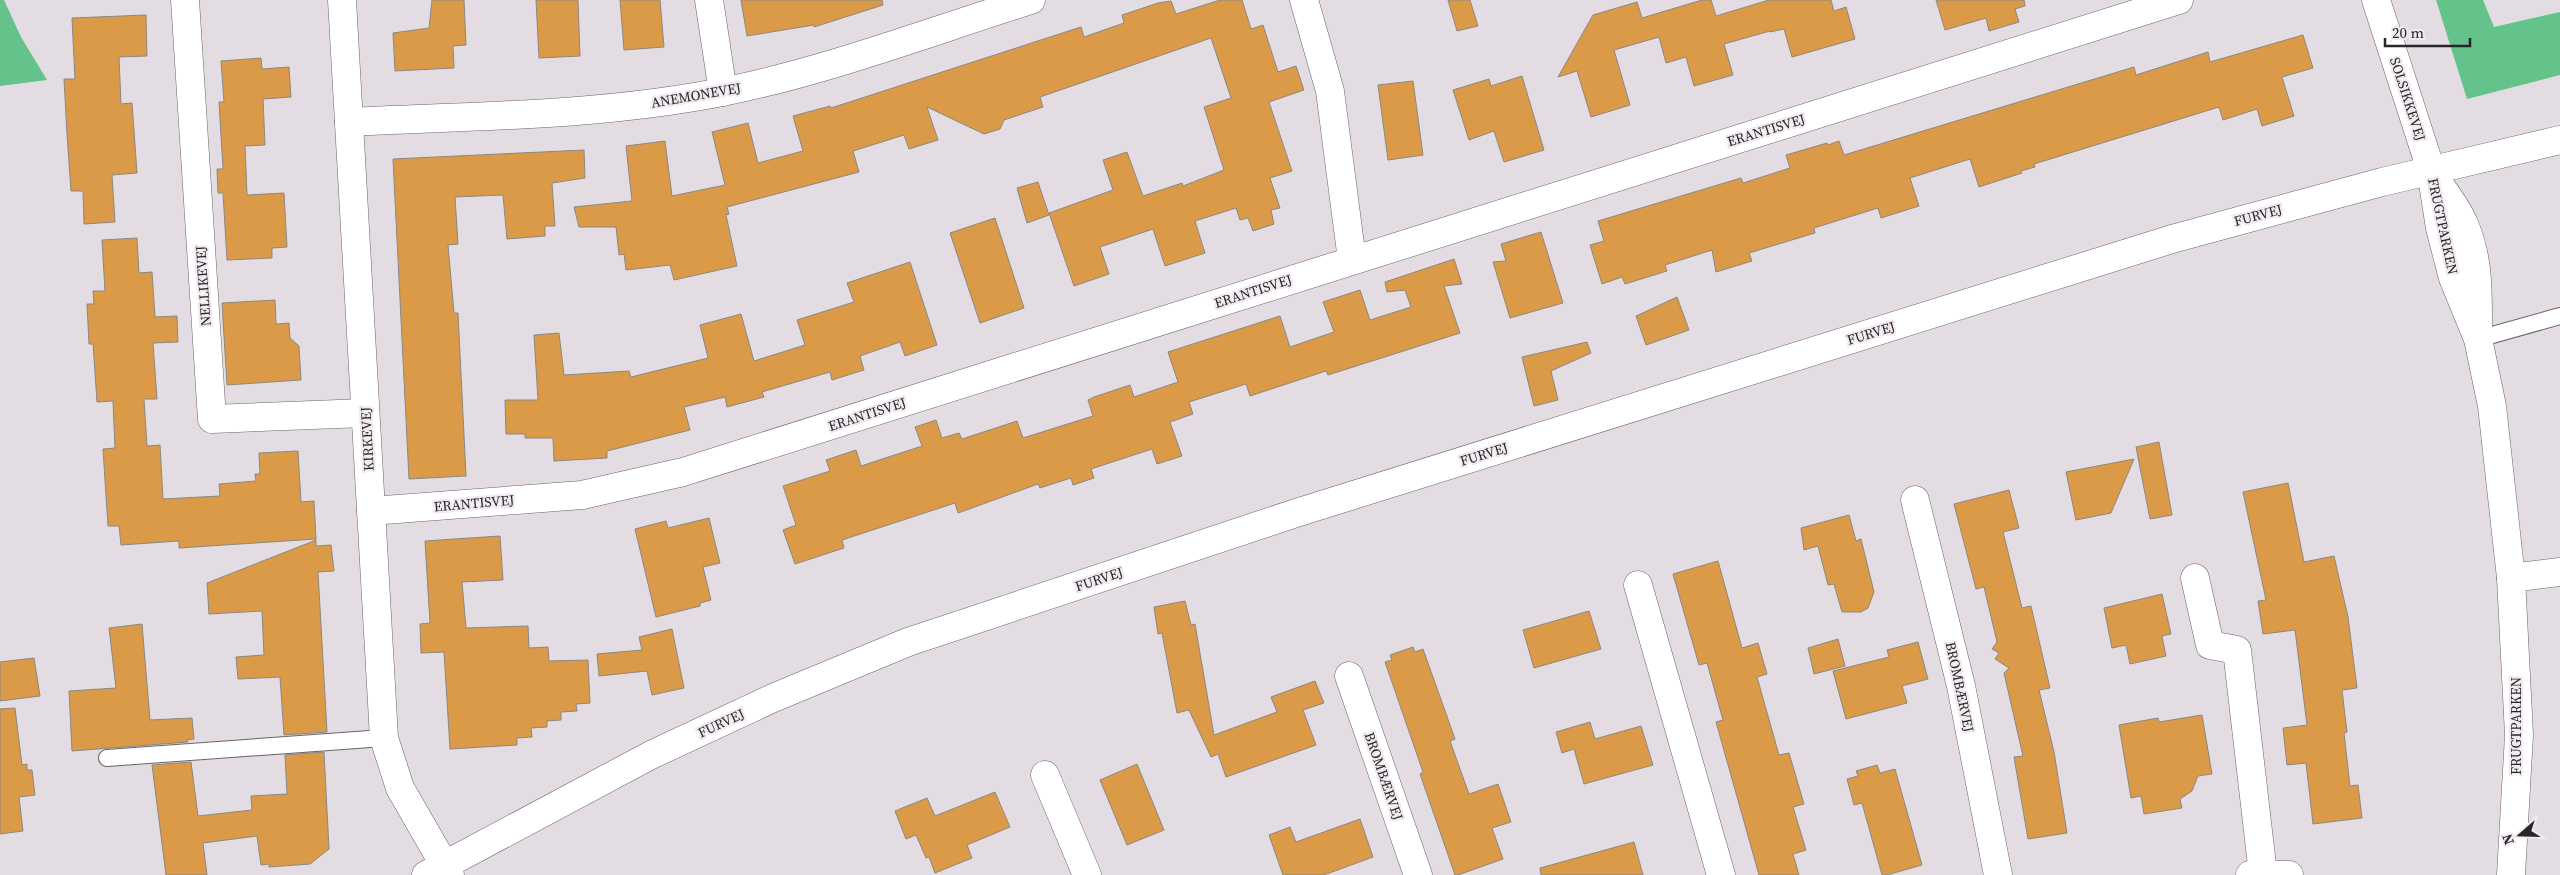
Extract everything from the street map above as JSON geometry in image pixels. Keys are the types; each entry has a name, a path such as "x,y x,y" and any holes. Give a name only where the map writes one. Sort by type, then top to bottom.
{"street":[{"name":"NELLIKEVEJ","path":"185,0 212,419 365,413"},
{"name":"KIRKEVEJ","path":"342,0 384,738 400,788 440,871"},
{"path":"709,0 723,92"},
{"name":"ANEMONEVEJ","path":"349,122 624,108 723,92 797,74 1031,0"},
{"path":"1304,0 1330,90 1352,260"},
{"name":"ERANTISVEJ","path":"371,511 582,495 683,472 2179,0"},
{"name":"SOLSIKKEVEJ","path":"2376,0 2431,170"},
{"name":"FURVEJ","path":"440,871 651,755 773,698 908,642 1296,513 2172,239 2431,170 2560,140"},
{"name":"FRUGTPARKEN","path":"2431,170 2440,228 2453,278 2478,339 2492,406 2510,578 2519,735 2511,875"},
{"name":"BROMBÆRVEJ","path":"1915,500 1962,686 1998,875"},
{"path":"2510,578 2560,572"},
{"path":"2195,578 2210,645 2237,650 2256,874 2289,875"},
{"path":"1638,585 1721,875"},
{"name":"BROMBÆRVEJ","path":"1349,676 1418,875"},
{"path":"1045,774 1087,875"}],"lane":[{"path":"2478,339 2560,316"},
{"path":"107,758 384,738"}],"green space":[{"path":"0,0 4,0 21,37 47,80 0,86"},
{"path":"2436,0 2483,0 2494,27 2560,12 2560,75 2467,99"}],"building":[{"path":"432,0 464,0 466,45 453,46 454,68 395,71 393,33 429,28"},
{"path":"536,0 578,0 580,56 539,58"},
{"path":"620,0 660,0 664,47 624,50"},
{"path":"741,0 882,0 883,5 814,27 814,25 747,36"},
{"path":"1220,0 1242,0 1251,29 1263,25 1278,72 1296,66 1304,90 1269,102 1292,171 1270,178 1280,208 1271,210 1274,224 1253,231 1248,218 1240,220 1236,208 1195,221 1205,253 1165,266 1153,229 1100,247 1109,274 1074,286 1049,213 1113,190 1103,160 1127,152 1143,196 1182,183 1183,186 1224,170 1204,107 1231,98 1211,38 1040,97 1043,107 1004,120 1000,129 984,134 927,107 938,140 909,149 904,135 853,151 859,172 727,207 729,214 726,215 737,266 674,280 670,265 626,270 624,254 619,255 616,227 579,227 574,207 632,201 626,146 665,141 672,196 725,185 712,132 748,123 758,163 803,151 793,116 830,106 831,108 1081,27 1084,37 1124,23 1122,15 1158,3 1171,1 1176,14"},
{"path":"1448,0 1470,0 1478,26 1457,31"},
{"path":"1702,0 1711,0 1716,16 1769,0 1831,0 1834,11 1846,7 1855,39 1792,57 1784,29 1724,44 1733,75 1694,86 1686,57 1666,63 1659,37 1614,50 1630,105 1591,117 1577,71 1558,77 1593,15 1637,2 1642,18"},
{"path":"1936,0 2024,0 2025,6 2015,9 2019,22 1989,31 1986,18 1945,30"},
{"path":"146,15 147,56 119,57 121,104 132,103 137,173 112,175 115,222 84,224 83,191 71,191 67,134 64,79 75,79 72,18"},
{"path":"2303,35 2313,68 2282,77 2294,116 2262,126 2257,109 2223,120 2219,107 2034,164 2035,167 2021,171 2022,173 1979,187 1970,159 1910,178 1919,206 1881,218 1878,208 1814,228 1815,233 1749,253 1752,261 1716,272 1712,250 1665,265 1667,271 1625,284 1622,277 1602,284 1590,245 1604,241 1598,221 1741,178 1743,183 1790,168 1786,155 1827,143 1828,145 1839,141 1844,155 2134,67 2136,75 2208,52 2210,62"},
{"path":"261,58 262,69 289,67 291,97 263,99 265,145 245,146 247,195 284,193 287,247 272,248 272,258 227,260 223,193 218,193 217,169 223,169 219,102 224,102 221,61"},
{"path":"1522,76 1544,150 1504,162 1494,131 1469,140 1453,90 1489,79 1491,86"},
{"path":"1413,81 1423,155 1388,160 1378,85"},
{"path":"584,150 585,178 552,183 555,226 545,226 545,236 507,239 503,195 455,197 458,244 448,245 454,313 458,313 466,476 409,479 393,159"},
{"path":"1038,182 1049,215 1027,223 1017,188"},
{"path":"995,218 1024,308 980,323 950,233"},
{"path":"1541,232 1563,303 1510,318 1493,262 1506,261 1501,244"},
{"path":"137,238 139,273 152,272 155,317 177,316 178,342 153,343 157,399 144,399 147,446 160,445 163,499 220,496 219,484 256,481 255,474 260,474 259,453 298,451 301,502 314,501 316,539 179,548 179,541 121,545 119,526 108,526 103,449 115,448 113,401 97,402 93,344 89,344 87,304 94,304 93,291 105,291 102,240"},
{"path":"1454,259 1462,284 1444,286 1460,333 1328,375 1326,371 1250,396 1246,384 1189,402 1193,414 1170,422 1182,456 1157,464 1152,449 1091,469 1094,478 1073,485 1071,478 1040,488 1038,484 958,513 955,503 842,540 844,548 795,564 783,530 796,525 783,486 830,471 826,460 856,450 861,466 922,446 915,427 936,420 942,438 959,433 962,439 1017,421 1023,438 1093,416 1088,400 1094,397 1130,385 1134,397 1178,382 1168,352 1280,316 1290,347 1334,332 1323,302 1360,290 1370,320 1411,307 1405,290 1387,292 1385,282"},
{"path":"910,262 937,345 905,356 900,342 860,356 864,370 832,380 830,372 762,392 764,397 727,407 725,397 684,407 690,430 607,451 607,458 554,461 553,438 525,438 525,434 506,434 505,400 538,400 534,335 559,333 564,375 629,371 631,377 708,358 700,325 741,314 754,361 805,345 797,320 854,302 847,283"},
{"path":"1677,297 1689,330 1646,345 1636,316"},
{"path":"275,300 276,324 289,323 290,338 299,346 301,380 227,385 222,303"},
{"path":"1587,342 1591,353 1551,371 1558,400 1534,406 1522,357"},
{"path":"2159,442 2172,515 2150,519 2136,447"},
{"path":"2134,459 2111,513 2076,520 2066,472"},
{"path":"2288,483 2304,562 2334,556 2348,617 2357,688 2342,690 2347,732 2344,733 2350,786 2358,785 2362,818 2313,824 2306,763 2287,765 2283,728 2307,725 2295,630 2263,634 2258,601 2266,600 2243,492"},
{"path":"2009,490 2019,528 2003,532 2022,608 2031,606 2050,688 2039,690 2054,752 2067,833 2028,839 2014,757 2023,756 2004,673 2009,668 1995,659 1999,653 1992,649 1997,642 1984,587 1976,589 1954,504"},
{"path":"1849,515 1856,541 1861,539 1874,592 1868,608 1861,612 1842,612 1834,584 1828,585 1818,546 1804,550 1801,528"},
{"path":"709,518 720,563 703,567 711,600 700,603 700,606 656,617 635,529 666,521 668,528"},
{"path":"500,536 503,580 462,582 466,628 528,626 529,648 548,647 549,661 588,660 590,703 576,704 577,711 561,712 561,720 547,721 547,727 531,728 532,737 517,738 517,745 450,749 444,652 421,653 420,624 430,623 425,541"},
{"path":"316,540 316,546 331,545 334,571 318,572 327,732 284,735 280,677 238,679 236,657 264,655 262,611 209,614 207,583"},
{"path":"1718,561 1742,648 1758,643 1767,674 1757,677 1779,755 1789,753 1804,804 1793,807 1806,850 1793,854 1799,875 1759,875 1716,722 1723,720 1707,663 1699,665 1673,574"},
{"path":"2162,594 2171,634 2162,636 2166,656 2130,664 2126,645 2112,648 2104,608"},
{"path":"1185,601 1191,625 1195,624 1214,735 1277,712 1271,697 1315,681 1324,703 1303,710 1316,745 1226,777 1218,754 1211,757 1189,710 1177,713 1162,633 1158,634 1154,607"},
{"path":"1589,611 1601,649 1534,668 1523,630"},
{"path":"142,624 150,720 192,718 194,739 187,740 188,742 72,751 69,691 116,688 109,628"},
{"path":"672,629 684,688 652,695 647,671 599,676 597,654 642,650 639,637"},
{"path":"1838,639 1845,666 1814,674 1808,648"},
{"path":"1918,642 1928,679 1902,686 1907,703 1846,719 1833,671 1889,657 1887,650"},
{"path":"1413,647 1415,652 1423,649 1455,739 1450,741 1469,794 1498,784 1511,822 1492,828 1503,859 1458,875 1455,875 1420,774 1423,772 1385,662 1392,660 1390,655"},
{"path":"34,658 40,696 0,701 0,662"},
{"path":"15,708 22,765 27,764 27,770 32,770 35,795 19,797 23,831 0,834 0,709"},
{"path":"2202,715 2212,774 2198,776 2192,791 2180,799 2182,808 2144,814 2141,796 2131,798 2119,725 2158,718 2159,722"},
{"path":"1590,722 1595,739 1641,726 1653,765 1584,784 1574,749 1562,753 1556,732"},
{"path":"324,752 329,849 310,864 269,867 269,864 261,865 257,836 203,843 207,875 166,875 152,765 191,762 198,816 252,810 251,796 287,794 285,755"},
{"path":"1137,764 1164,830 1127,845 1100,780"},
{"path":"1877,765 1880,773 1895,769 1922,865 1887,875 1882,875 1862,803 1854,805 1847,779 1858,776 1856,771"},
{"path":"995,792 1010,827 967,845 972,858 935,873 929,857 926,858 916,835 906,839 895,811 927,798 935,816"},
{"path":"1360,819 1373,857 1324,875 1283,875 1269,835 1290,827 1296,842"},
{"path":"1634,842 1643,875 1541,875 1540,868"}]}
